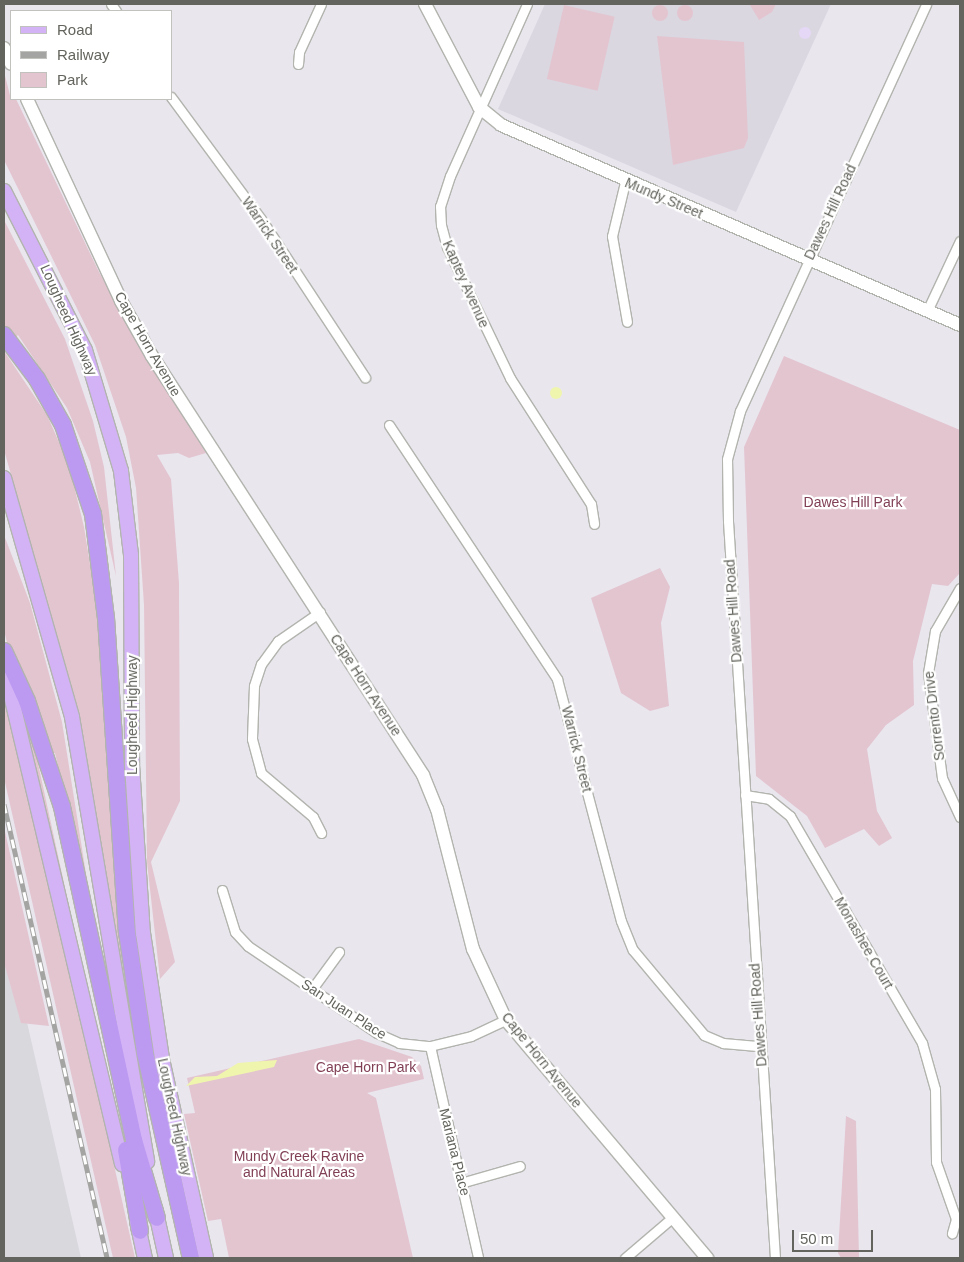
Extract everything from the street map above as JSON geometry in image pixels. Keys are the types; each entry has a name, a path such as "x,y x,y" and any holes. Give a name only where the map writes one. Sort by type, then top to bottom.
{"highway":[{"path":"7,338 63,425 93,514 106,618 127,932 144,1053 191,1258"},
{"path":"4,651 49,762 134,1140 157,1218"},
{"path":"49,762 140,1231"}],"main road":[{"name":"Lougheed Highway","path":"4,190 85,350 120,471 132,565 132,765 143,933 165,1073 206,1258"},
{"path":"4,478 72,717 157,1218 166,1258"},
{"path":"4,666 145,1258"}],"street":[{"path":"298,64 299,52 321,4"},
{"name":"Mundy Street","path":"425,4 480,107 514,132 625,182 960,325"},
{"name":"Kaptey Avenue","path":"527,4 444,192 440,215 444,239 521,398 591,504 594,524"},
{"name":"Dawes Hill Road","path":"775,1258 745,796 728,459 740,411 926,4"},
{"path":"4,48 10,62"},
{"name":"Warrick Street","path":"172,98 365,376"},
{"name":"Cape Horn Avenue","path":"27,100 148,348 320,612 433,796 473,949 506,1020 707,1258"},
{"path":"625,182 612,236 627,322"},
{"path":"927,311 960,241"},
{"name":"Warrick Street","path":"389,425 557,679 621,921 633,950 704,1035 723,1043 760,1046"},
{"name":"Sorrento Drive","path":"960,588 934,631 928,673 942,778 960,817"},
{"path":"320,612 278,641 261,664 254,686 252,739 261,773 313,817 321,833"},
{"name":"Monashee Court","path":"745,796 760,796 776,804 810,849 922,1043 933,1076 936,1162 956,1219 952,1233"},
{"name":"San Juan Place","path":"222,890 235,932 248,946 376,1034 399,1042 430,1046 471,1036 506,1020"},
{"path":"312,989 339,952"},
{"name":"Mariana Place","path":"430,1046 464,1182 478,1258"},
{"path":"464,1182 520,1166"},
{"path":"625,1258 673,1217"}],"shaded area":[{"path":"545,4 831,4 736,212 498,109"},
{"path":"554,387 558,387 562,393 558,399 554,399 550,395 550,391"},
{"path":"4,922 81,1258 4,1258"},
{"path":"277,1060 274,1067 186,1086 195,1077 217,1076 238,1063"}],"green space":[{"path":"776,4 772,12 759,20 750,5"},
{"path":"564,5 615,17 598,91 547,79"},
{"path":"657,5 663,5 668,10 666,19 657,21 652,16 652,10"},
{"path":"685,5 691,7 693,13 691,19 685,21 679,19 677,13 679,7"},
{"path":"657,36 744,42 748,138 744,148 673,165"},
{"path":"4,72 10,100 16,100 99,272 206,453 189,458 178,453 157,455 171,479 179,583 180,801 151,862 175,962 160,979 147,862 144,605 136,488 126,437 95,345 4,160"},
{"path":"4,220 65,339 93,421 104,467 116,576 90,462 67,408 18,335 4,347"},
{"path":"4,351 47,415 69,465 84,527 97,608 123,975 79,712 4,450"},
{"name":"Dawes Hill Park","path":"784,356 960,430 960,573 948,586 932,584 913,661 914,705 886,725 867,749 877,811 892,838 879,846 864,829 825,848 807,816 756,776 744,447"},
{"path":"4,535 30,603 62,722 93,918 55,753 37,759 76,938 4,630"},
{"path":"660,568 670,587 661,623 669,706 650,711 621,693 591,598"},
{"path":"4,692 135,1258 113,1258 4,778"},
{"path":"4,827 49,1026 21,1023 5,966"},
{"name":"Mundy Creek Ravine and Natural Areas","path":"359,1039 412,1057 421,1066 424,1079 367,1093 376,1098 413,1258 229,1258 221,1219 208,1221 184,1114 195,1113 187,1078"},
{"path":"846,1116 856,1121 859,1258 841,1258 838,1253"}],"sand":[{"path":"805,27 811,33 805,39 799,33"}],"railway":[{"path":"4,804 107,1258"}],"park label":[{"name":"Cape Horn Park","path":"366,1067"}]}
